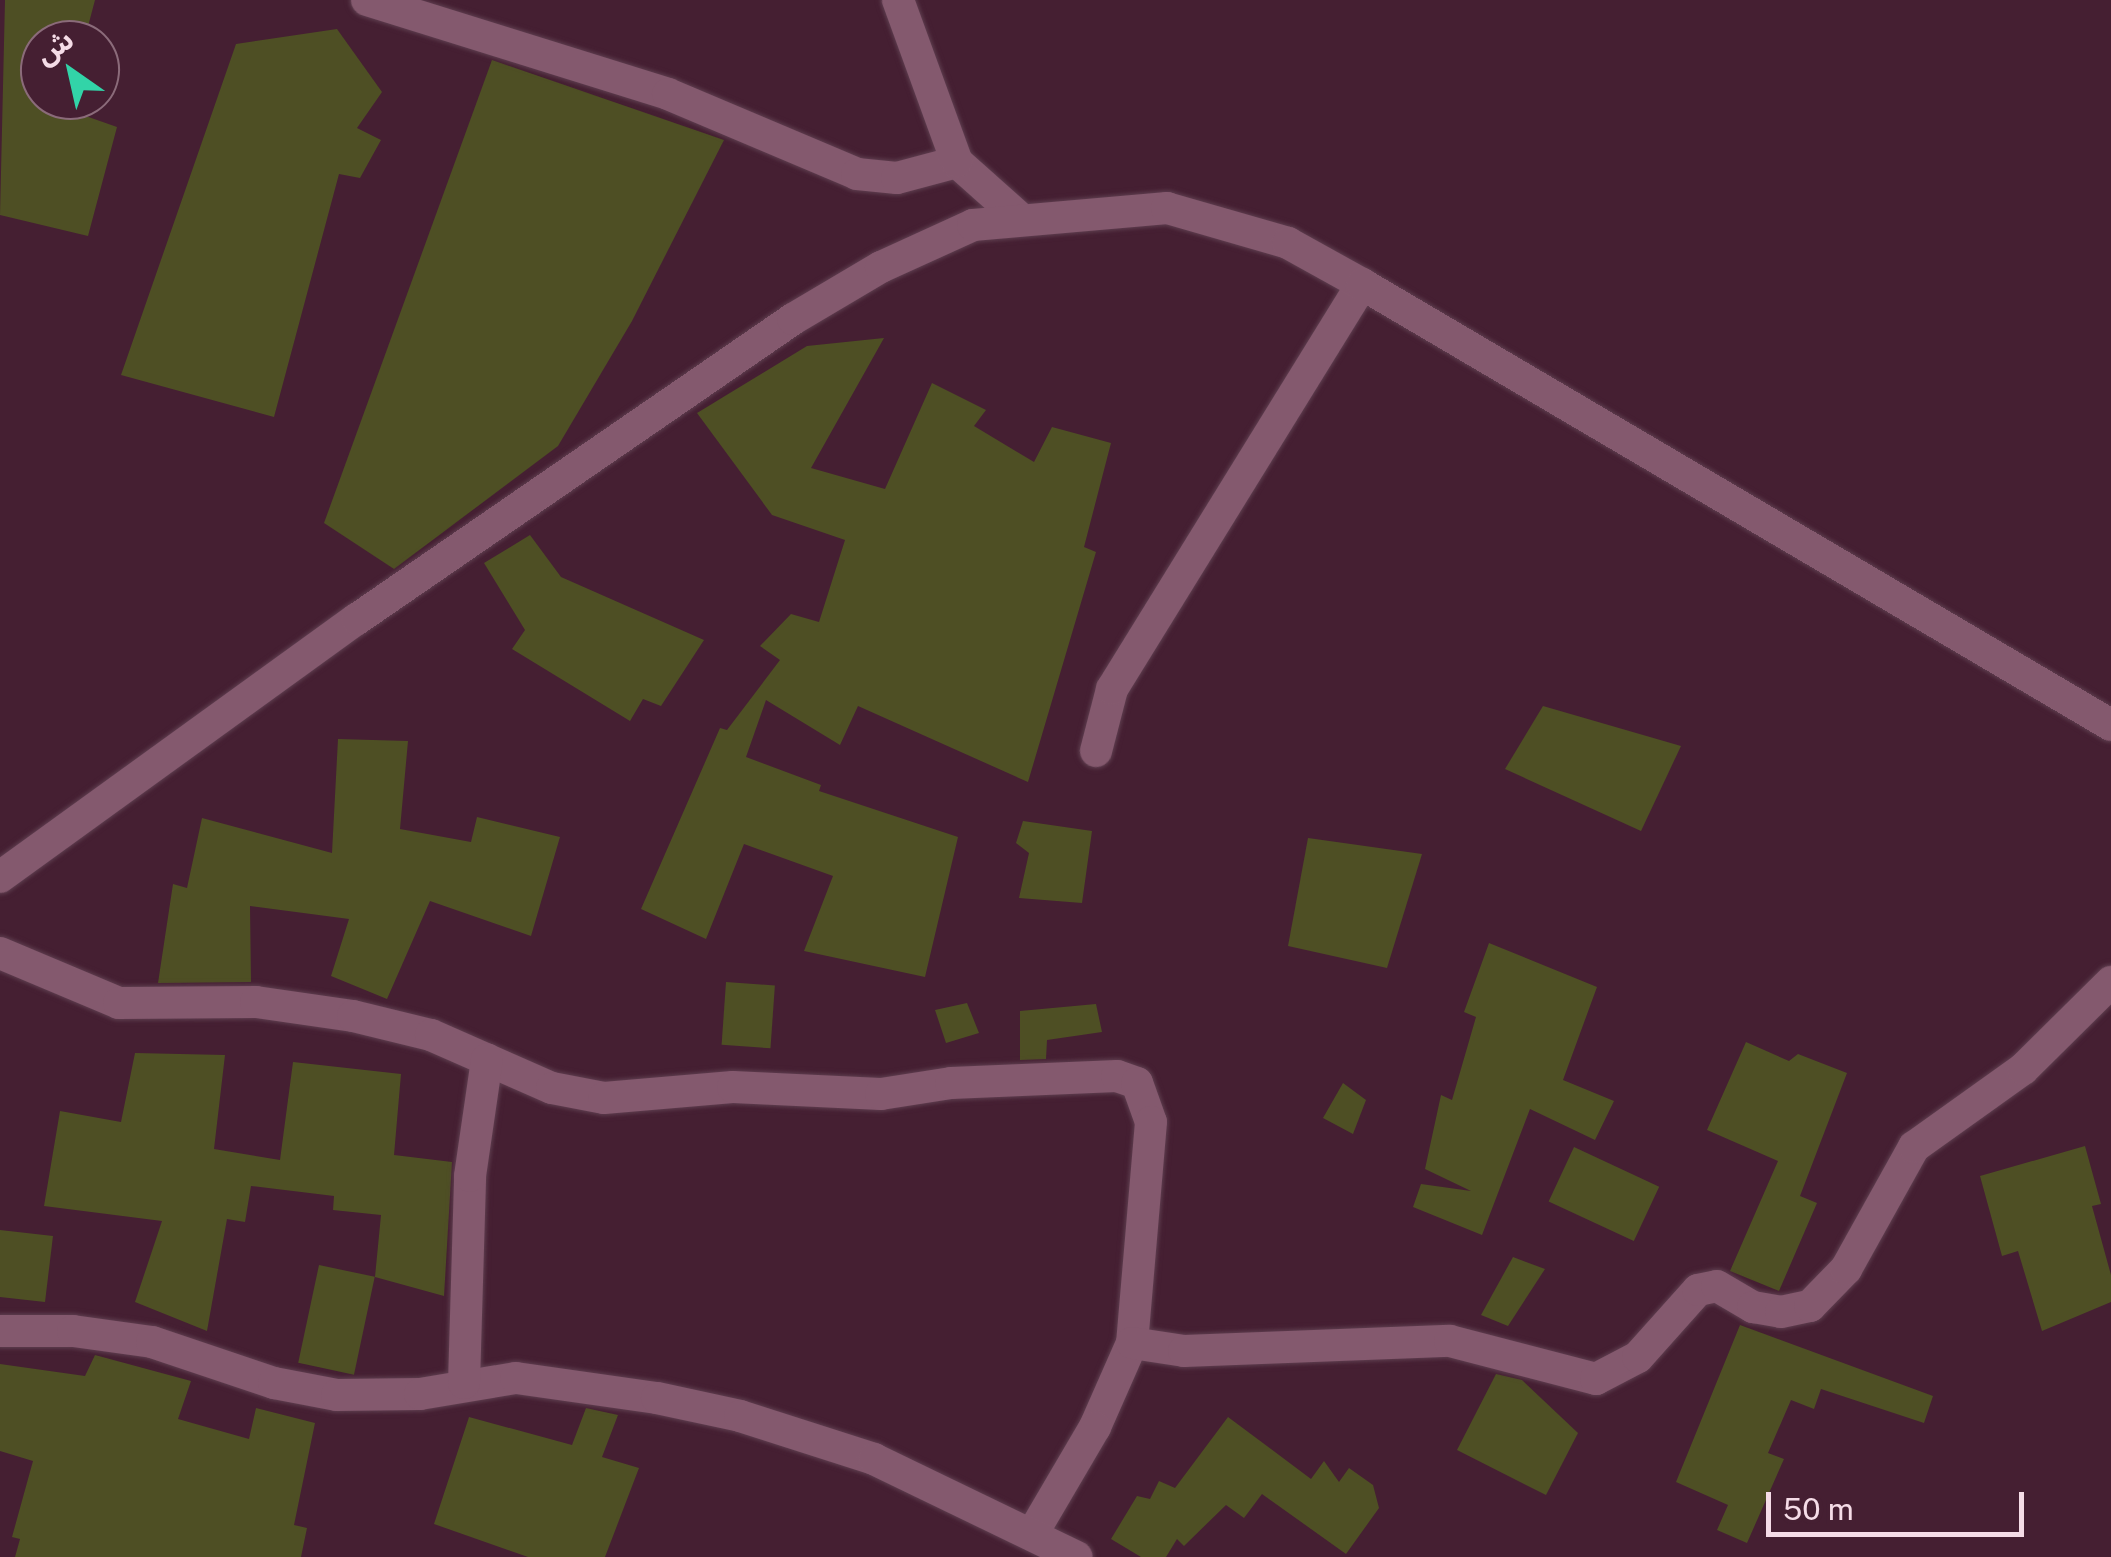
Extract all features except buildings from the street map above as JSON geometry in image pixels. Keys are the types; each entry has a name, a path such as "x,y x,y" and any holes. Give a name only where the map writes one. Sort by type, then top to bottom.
{"street":[{"path":"366,0 668,94 857,174 897,178 958,162"},
{"path":"898,0 958,162 1021,219"},
{"path":"0,877 357,619 793,319 881,267 974,225 1166,208 1288,243 2111,726"},
{"path":"1096,750 1112,689 1130,657 1362,284"},
{"path":"0,953 118,1003 256,1002 352,1016 431,1035 552,1088 604,1098 733,1087 881,1094 952,1083 1098,1076 1137,1084 1151,1122 1132,1343 1095,1427 1034,1531"},
{"path":"1132,1343 1184,1350 1450,1341 1596,1379 1638,1357 1698,1290 1717,1286 1753,1307 1781,1312 1810,1306 1846,1268 1914,1147 2022,1069 2111,982"},
{"path":"464,1383 470,1176 487,1059"},
{"path":"0,1332 74,1330 152,1342 274,1383 337,1396 420,1394 464,1383 556,1380 740,1416 874,1459 1034,1531 1078,1557"}]}
